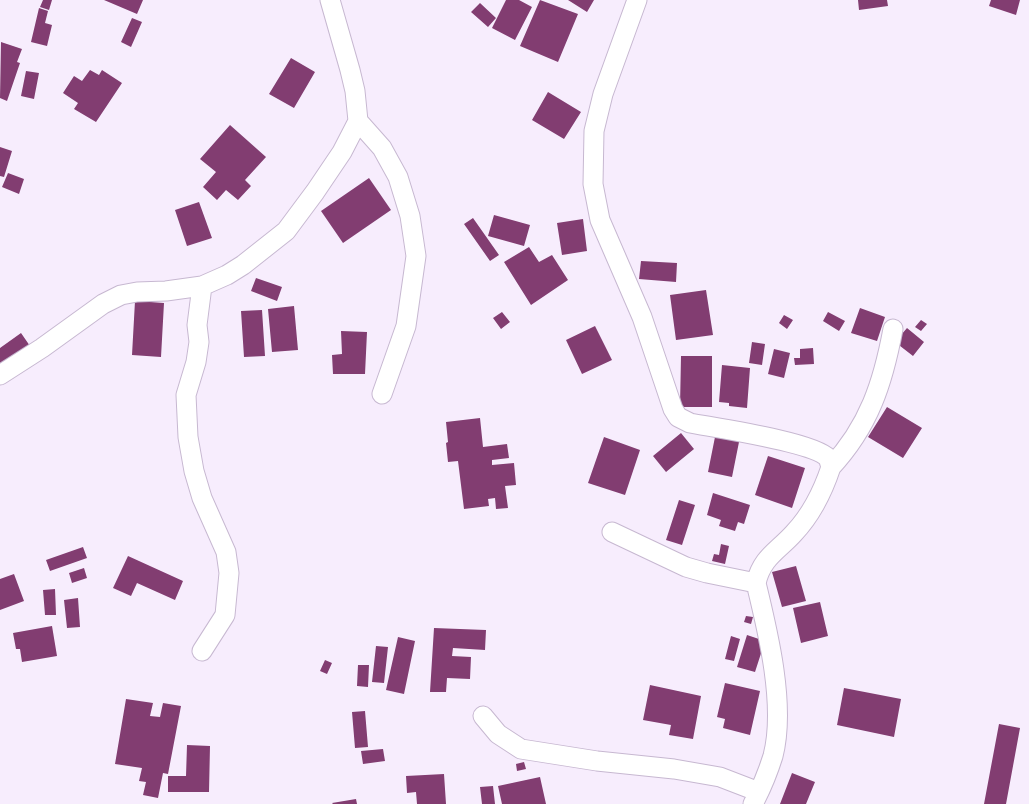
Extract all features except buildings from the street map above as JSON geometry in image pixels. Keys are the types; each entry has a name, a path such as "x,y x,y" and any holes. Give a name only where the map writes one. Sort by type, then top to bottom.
{"street":[{"path":"0,375 42,348 103,304 121,295 202,286 227,275 243,265 286,231 342,152 358,121 355,91 330,0"},
{"path":"637,0 603,94 594,132 593,184 600,220 642,317 673,409 678,417 690,423 793,442 816,451 828,458 831,467"},
{"path":"358,121 382,148 398,177 410,216 416,256 406,326 382,394"},
{"path":"202,286 198,325 199,342 196,362 186,395 188,437 194,471 202,498 226,552 229,573 225,615 202,652"},
{"path":"483,716 498,734 521,748 597,761 674,769 720,777 756,798 773,755 776,730 776,700 773,660 756,583 759,570 765,560 794,534 808,516 824,489 831,467 847,450 860,430 879,390 886,367 894,329"},
{"path":"612,532 686,567 756,583"}]}
